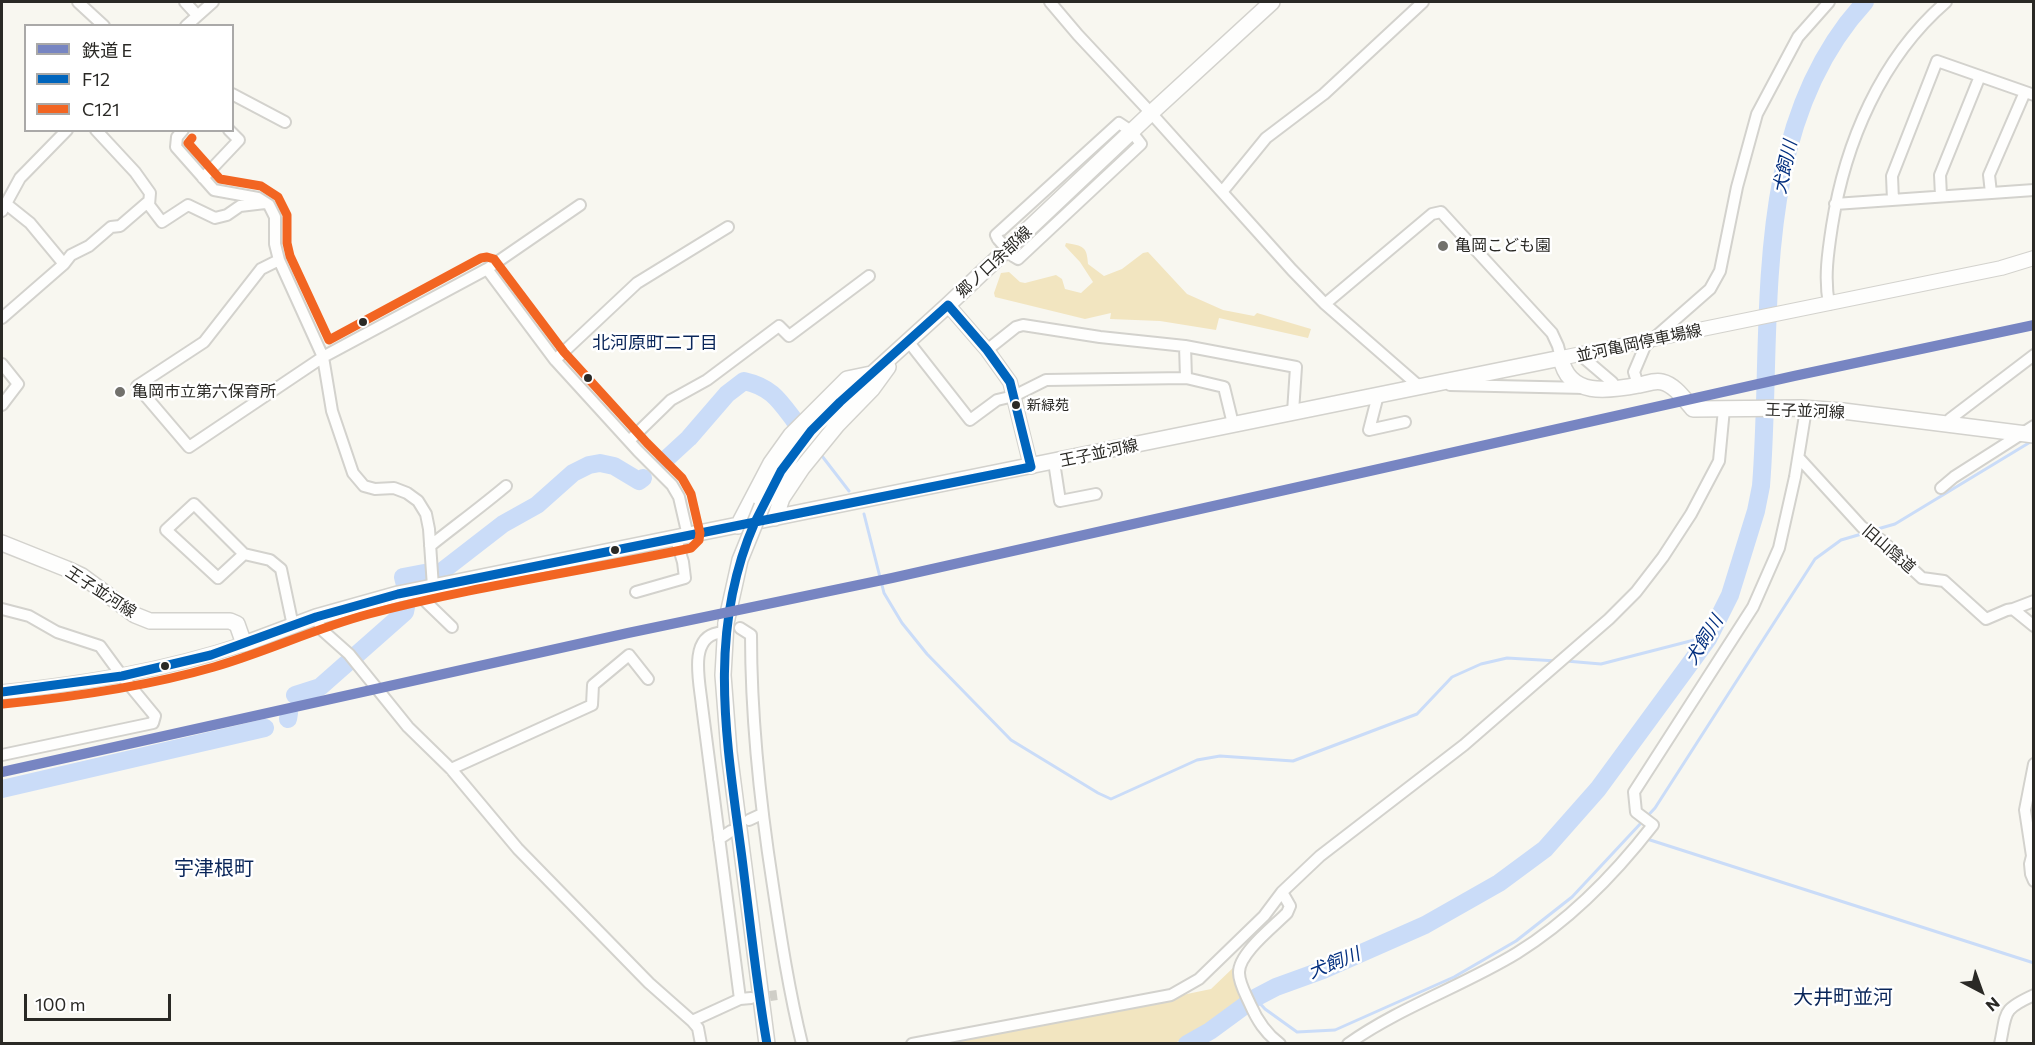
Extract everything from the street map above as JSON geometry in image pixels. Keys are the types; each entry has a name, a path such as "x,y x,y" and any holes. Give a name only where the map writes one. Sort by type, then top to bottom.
{"main road":[{"name":"郷ノ口余部線","path":"767,1044 729,752 723,675 728,628 740,560 762,506 794,452 816,424 948,305 1131,131 1272,2"},
{"path":"776,518 782,498 802,468 837,425 872,389 904,344"},
{"name":"王子並河線","path":"2,543 67,568 82,576 135,615 150,621 230,621 237,624 244,644 316,617 398,594 1561,358"},
{"path":"1561,358 1567,377 1574,384 1587,388"},
{"path":"738,526 771,464 790,435 847,379 871,374"},
{"name":"王子並河線","path":"1587,388 1617,389 1659,381 1679,392 1693,410 1843,411 2029,432"}],"street":[{"path":"78,2 102,24"},
{"path":"185,2 197,15"},
{"path":"188,24 213,2"},
{"path":"1050,2 1325,304 1426,386 1587,388"},
{"path":"1222,192 1266,138 1324,94 1423,2"},
{"path":"1638,385 1634,372 1645,345 1710,289 1720,271 1737,187 1757,114 1798,38 1829,2"},
{"path":"1946,2 1908,41 1881,82 1859,129 1844,169 1836,204 1826,286 1829,304 2001,268 2034,258"},
{"path":"1893,200 1892,176 1937,61 2029,93 1989,174 1991,193"},
{"path":"1941,196 1940,175 1980,76"},
{"path":"234,95 285,122"},
{"path":"1119,123 1131,131 1141,144 1018,259 1013,256 996,235 1119,123"},
{"path":"64,264 30,223 3,207 20,178 66,132"},
{"path":"98,132 150,193 149,205 162,222 188,205 215,218 227,215 240,206 265,203"},
{"path":"181,132 177,137 176,147 214,190 258,198 269,205 275,217 274,243 279,260 323,357 332,411 353,473 364,486 375,489 394,488 418,501 426,514 430,546 422,598 452,627"},
{"path":"203,178 239,140 231,132"},
{"path":"1836,204 2034,190"},
{"path":"2,318 64,264 71,255 89,246 111,227 120,226 149,201"},
{"path":"279,260 261,269 204,342 137,386 189,447 323,357 487,269 580,205"},
{"path":"1325,304 1432,214 1441,212 1552,333 1561,358"},
{"path":"555,360 637,283 728,227"},
{"path":"487,269 555,360 672,485 682,507 685,578 636,592"},
{"path":"629,441 671,400 707,380 779,326 789,336 869,276"},
{"name":"並河亀岡停車場線","path":"1561,358 1829,304"},
{"path":"948,305 987,350 1010,382 1031,467"},
{"path":"987,350 1016,327 1023,325 1100,337 1185,346 1296,368 1293,412"},
{"path":"904,344 970,420 997,400 1014,396 1046,380 1186,378 1224,387 1233,424"},
{"path":"1185,346 1186,378"},
{"path":"1947,424 1950,419 2034,355"},
{"path":"1585,359 1617,389"},
{"path":"2,364 18,384 2,405"},
{"path":"1378,395 1369,430 1405,422"},
{"path":"912,1044 1171,995 1199,979 1264,916 1282,892 1320,856 1464,745 1609,619 1636,592 1663,557 1691,514 1719,461 1727,409"},
{"path":"1348,1044 1367,1030 1450,990 1519,952 1575,910 1626,860 1653,825 1636,812 1634,792 1754,607 1779,548 1799,458 1804,409"},
{"path":"1941,488 1954,477 2029,432"},
{"name":"旧山陰道","path":"1799,458 1862,527 1881,540 1922,578 1944,581 1986,619 2013,609"},
{"path":"1054,462 1060,501 1096,494"},
{"path":"430,546 506,486"},
{"path":"244,554 218,578 166,530 194,504 244,554 270,560 281,568 293,626"},
{"path":"2013,609 2034,601"},
{"path":"2,609 29,616 57,632 100,646 155,716 153,723 2,755"},
{"path":"2013,609 2034,626"},
{"path":"316,617 322,630 352,657 408,727 451,769 518,849 586,921 649,983 692,1021 698,1028 701,1044"},
{"path":"692,1021 746,999 719,839 699,668 700,645 709,634 728,628 751,634 751,667 762,814 789,994 802,1044"},
{"path":"2,692 122,676 189,661 244,644"},
{"path":"451,769 592,705 592,684 629,655 648,679"},
{"path":"2034,764 2025,810 2032,856 2031,874 2034,881"},
{"path":"749,820 762,814"},
{"path":"719,839 732,831"},
{"path":"1280,1044 1270,1037 1257,1020 1239,974 1244,956 1287,913 1290,906 1282,892"},
{"path":"777,995 789,994"},
{"path":"2000,1044 2007,1011 2016,1003 2034,995"}],"shaded area":[{"path":"1066,243 1083,248 1087,254 1088,264 1104,276 1122,269 1143,253 1148,252 1187,294 1223,310 1254,316 1257,313 1311,329 1308,338 1219,318 1216,330 1160,321 1110,319 1111,313 1085,319 995,297 994,293 1001,273 1009,272 1020,282 1025,283 1056,275 1062,279 1065,289 1081,293 1093,282 1080,262 1065,246"},
{"path":"1235,966 1241,998 1220,1019 1175,1043 947,1044 1211,989"}],"waterway":[{"name":"犬飼川","path":"1187,1044 1210,1031 1255,998 1276,987 1323,970 1425,925 1499,883 1545,849 1598,789 1708,639 1730,595 1756,511 1761,486 1769,296 1774,232 1784,169 1801,109 1827,53 1865,2"},
{"path":"664,461 689,438 727,394 744,381 768,391 779,400 794,420"},
{"path":"1874,530 1895,524 2032,441"},
{"path":"822,456 849,491"},
{"path":"441,572 503,524 537,505 573,473 589,465 600,463 614,466 639,481 643,478"},
{"path":"864,514 884,593 902,623 927,654 1011,740 1111,799 1197,760 1220,756 1293,761 1417,714 1452,677 1481,664 1507,658 1557,661"},
{"path":"1255,998 1265,1009 1297,1032 1335,1030 1454,977 1516,941 1572,897 1655,808 1815,559 1841,540 1865,533"},
{"path":"295,695 320,687 405,612 408,597 403,577 424,573"},
{"path":"1566,661 1601,664 1702,638 1708,639"},
{"path":"288,719 289,713"},
{"path":"2,789 265,728"},
{"path":"1647,839 2034,963"}],"tunnel":[{"path":"755,998 777,995"}],"rail line":[{"name":"E","path":"2,772 2034,325"}],"transit line":[{"name":"C121","path":"3,704 136,686 188,674 233,661 369,614 449,595 691,548 699,540 700,533 691,494 682,478 564,352 494,259 481,258 329,340 290,256 287,243 287,215 278,197 261,186 220,179 188,143 192,138"},
{"name":"F12","path":"948,305 987,350 1010,382 1031,467 755,522 781,471 811,431 948,305"},
{"name":"F12","path":"2,692 122,676 211,655 316,617 398,594 755,522"},
{"name":"F12","path":"755,522 740,564 730,605 725,647 724,688 731,773 767,1044"}],"place":[{"name":"亀岡こども園","path":"1443,246"},
{"name":"亀岡市立第六保育所","path":"120,392"},
{"name":"新緑苑","path":"1016,405"}],"district":[{"name":"北河原町二丁目","path":"655,343"},
{"name":"宇津根町","path":"214,868"},
{"name":"大井町並河","path":"1843,997"}]}
